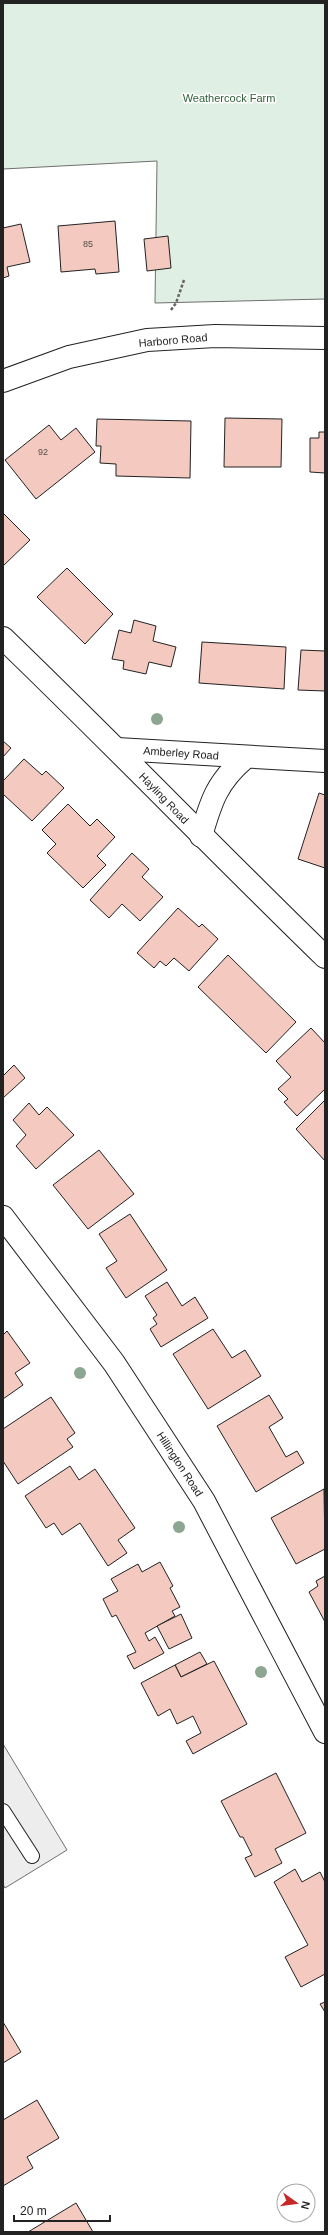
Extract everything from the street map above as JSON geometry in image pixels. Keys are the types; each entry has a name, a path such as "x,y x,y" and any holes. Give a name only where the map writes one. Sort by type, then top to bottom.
{"street":[{"name":"Harboro Road","path":"3,381 69,357 147,340 215,336 325,338"},
{"name":"Hayling Road","path":"3,638 117,749 201,836 325,957"},
{"name":"Amberley Road","path":"117,749 245,758 325,761"},
{"name":"Amberley Road","path":"201,836 208,811 217,791 228,773 245,758"},
{"name":"Hillington Road","path":"3,1217 17,1232 114,1363 204,1501 325,1732"}],"lane":[{"path":"3,1811 32,1856"}],"path":[{"path":"176,303 184,280"}],"green space":[{"name":"Weathercock Farm","path":"3,3 325,3 325,299 155,303 157,161 3,169"}],"shaded area":[{"path":"3,1744 67,1850 5,1888 3,1884"}],"building":[{"path":"115,221 119,272 96,274 95,269 61,272 58,226"},
{"path":"21,224 30,262 7,267 9,276 3,278 3,228"},
{"path":"168,236 171,268 147,271 144,239"},
{"path":"225,418 282,419 281,467 224,467"},
{"path":"97,419 191,421 190,478 116,476 116,464 100,463 101,446 96,446"},
{"path":"49,425 61,440 76,428 95,452 36,499 5,460"},
{"path":"319,432 325,432 325,473 310,472 310,438 319,438"},
{"path":"3,513 30,540 3,566"},
{"path":"67,568 113,614 85,644 37,597"},
{"path":"134,620 156,626 153,641 176,647 171,667 149,662 146,674 123,669 124,661 112,659 119,630 131,633"},
{"path":"202,642 286,647 284,689 199,683"},
{"path":"301,650 325,651 325,691 298,690"},
{"path":"3,741 11,748 3,757"},
{"path":"24,759 42,775 46,771 64,788 32,821 3,794 3,781"},
{"path":"319,793 325,795 325,868 298,859"},
{"path":"68,804 90,826 97,819 115,837 97,856 106,865 83,888 47,853 56,844 42,830"},
{"path":"132,853 149,869 142,877 163,897 140,921 122,904 109,918 90,900"},
{"path":"178,908 199,927 202,924 218,939 189,971 174,958 166,966 160,961 154,968 137,953"},
{"path":"228,955 296,1022 266,1053 198,987"},
{"path":"311,1028 325,1043 325,1089 297,1116 284,1102 288,1099 278,1089 291,1077 276,1061"},
{"path":"14,1065 25,1078 3,1098 3,1076"},
{"path":"325,1100 325,1161 296,1129"},
{"path":"29,1103 39,1115 47,1107 74,1135 36,1169 16,1146 26,1135 13,1120"},
{"path":"99,1150 134,1194 88,1229 53,1185"},
{"path":"130,1214 167,1270 126,1298 106,1268 117,1261 99,1234"},
{"path":"167,1282 182,1306 195,1297 208,1318 161,1347 150,1329 157,1324 153,1318 157,1315 145,1296"},
{"path":"213,1329 232,1358 245,1350 261,1376 208,1409 173,1354"},
{"path":"7,1331 30,1363 15,1373 23,1385 3,1399 3,1335"},
{"path":"269,1395 283,1418 269,1427 286,1457 297,1451 304,1463 256,1492 217,1426"},
{"path":"51,1397 75,1433 67,1439 73,1447 18,1484 3,1461 3,1429"},
{"path":"70,1466 79,1480 95,1469 135,1528 118,1540 127,1553 108,1566 80,1523 62,1535 54,1523 46,1528 25,1496"},
{"path":"324,1489 325,1549 296,1564 271,1518"},
{"path":"160,1562 173,1586 170,1588 180,1607 172,1611 175,1616 145,1633 149,1641 155,1637 164,1653 134,1669 127,1656 136,1652 116,1615 112,1617 103,1599 118,1591 111,1579 138,1564 142,1572"},
{"path":"325,1576 325,1622 309,1592 318,1586 316,1581"},
{"path":"181,1614 192,1638 169,1649 157,1626"},
{"path":"200,1652 207,1664 181,1677 175,1665"},
{"path":"214,1661 247,1724 193,1754 186,1741 201,1733 193,1716 177,1724 170,1709 158,1716 141,1683 175,1665 181,1677"},
{"path":"276,1773 306,1833 275,1849 282,1863 255,1877 245,1858 252,1855 243,1837 240,1837 221,1801"},
{"path":"295,1869 302,1882 320,1872 325,1882 325,1974 301,1987 285,1957 308,1945 274,1882"},
{"path":"325,2002 325,2012 320,2004"},
{"path":"3,2022 21,2052 3,2063"},
{"path":"37,2100 59,2138 27,2157 33,2168 3,2186 3,2120"},
{"path":"76,2203 93,2232 28,2232"}]}
